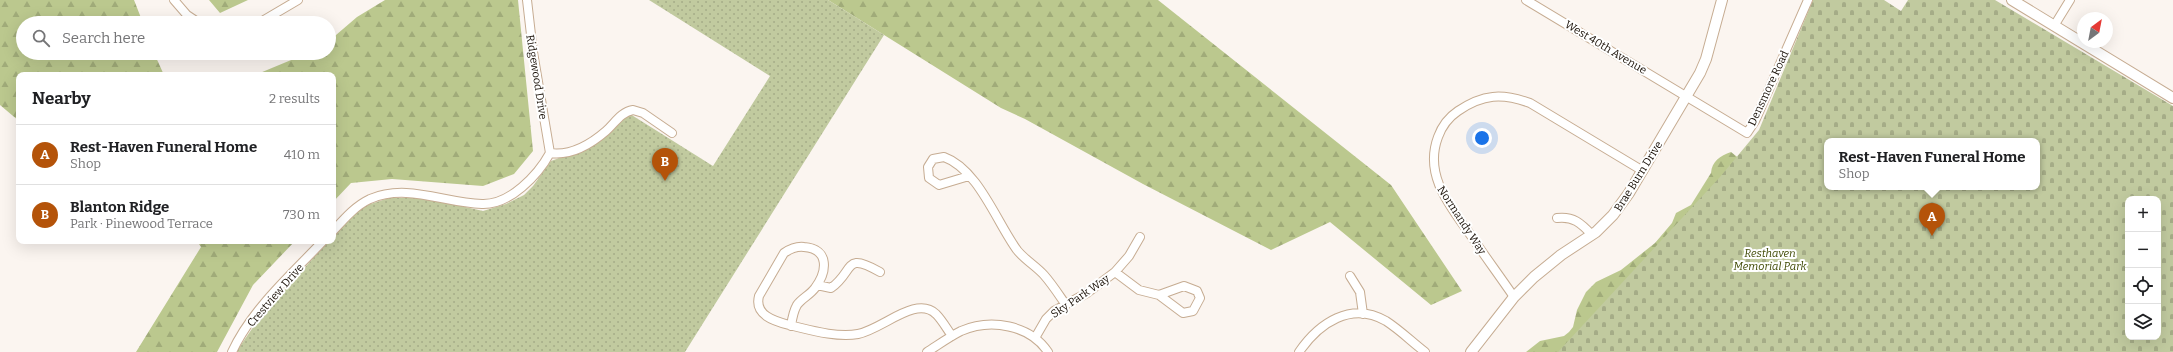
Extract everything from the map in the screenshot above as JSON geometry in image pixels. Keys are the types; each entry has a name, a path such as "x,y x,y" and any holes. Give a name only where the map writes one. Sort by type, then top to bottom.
{"street":[{"path":"174,0 188,16"},
{"path":"271,16 298,0"},
{"name":"Ridgewood Drive","path":"527,0 533,52 550,153"},
{"name":"West 40th Avenue","path":"1526,0 1687,95"},
{"name":"Brae Burn Drive","path":"1471,352 1514,297 1544,269 1592,235 1614,215 1643,170 1687,95 1706,59 1722,0"},
{"name":"Densmore Road","path":"1687,95 1747,132 1755,122 1808,0"},
{"path":"2012,0 2173,98"},
{"path":"2054,26 2070,0"},
{"name":"Normandy Way","path":"1514,297 1448,203 1438,183 1433,161 1434,148 1447,121 1475,100 1494,96 1519,100 1541,110 1643,170"},
{"path":"336,228 360,204 380,196 424,193 468,203 483,204 493,202 527,184 539,171 550,153 564,153 586,145 606,131 624,113 633,110 643,113 672,133"},
{"path":"969,176 940,185 929,178 928,167 933,159 944,157 958,165 969,176 985,198 1018,251 1044,275 1066,305"},
{"path":"1557,218 1576,220 1592,235"},
{"name":"Sky Park Way","path":"1035,338 1046,319 1054,311 1066,305 1115,272 1129,256 1140,237"},
{"name":"Crestview Drive","path":"232,352 240,336 258,312 320,244"},
{"path":"791,326 798,304 817,285 825,264 821,254 814,249 801,246 790,249 784,254 760,293 758,302 760,311 768,318 791,326 830,333 858,334 882,325 908,310 922,307 936,314 952,336"},
{"path":"817,285 831,288 849,267 857,262 866,263 880,272"},
{"path":"1115,272 1139,290 1159,296 1183,314 1193,311 1200,298 1197,291 1184,286 1159,296"},
{"path":"1350,276 1360,292 1363,314"},
{"path":"1299,352 1312,334 1326,323 1348,314 1363,314 1386,322 1425,352"},
{"path":"927,352 952,336 970,328 994,325 1018,329 1035,338 1048,352"}],"green space":[{"path":"0,0 134,0 140,16 16,16 16,60 157,60 163,72 16,72 16,118 0,105"},
{"path":"209,0 248,0 220,13"},
{"path":"385,0 518,0 533,151 514,174 483,186 392,179 351,183 336,199 336,72 262,72 291,60 336,60 336,35 357,17"},
{"path":"649,0 828,0 884,35 685,352 236,352 263,313 326,244 336,244 336,233 361,207 389,198 426,198 483,211 506,204 524,195 533,186 551,161 585,149 630,114 713,166 770,76"},
{"path":"828,0 1158,0 1391,185 1462,291 1431,305 1330,222 1271,250 1143,184 1025,119 1001,108"},
{"name":"Resthaven Memorial Park","path":"1813,0 1884,0 1901,11 1908,0 1995,0 2173,106 2173,352 1558,352 1720,177 1759,130"},
{"path":"1731,152 1741,160 1616,352 1526,352 1540,341 1564,336 1569,332 1573,327 1577,310 1586,292 1596,282 1621,270 1655,243 1672,223 1676,213 1691,205 1711,173 1715,162 1723,155"},
{"path":"199,244 292,244 253,285 217,352 136,352 201,247"}],"place":[{"name":"Blanton Ridge","path":"665,181"},
{"name":"Rest-Haven Funeral Home","path":"1932,236"}]}
